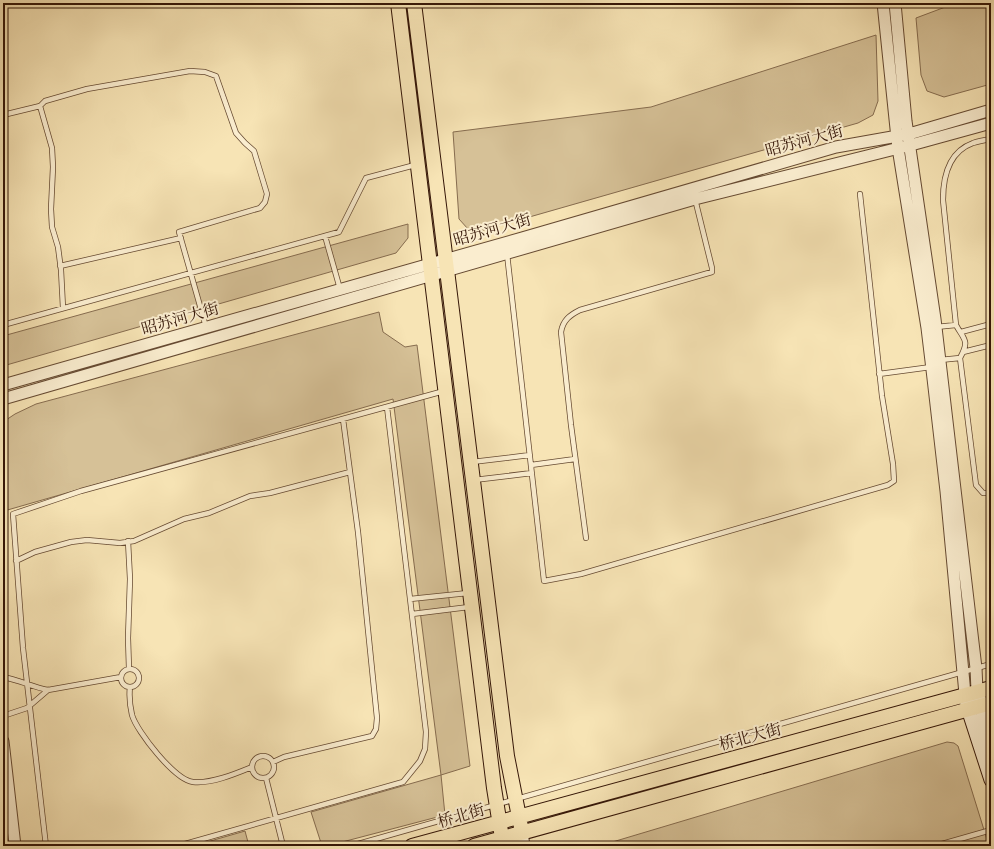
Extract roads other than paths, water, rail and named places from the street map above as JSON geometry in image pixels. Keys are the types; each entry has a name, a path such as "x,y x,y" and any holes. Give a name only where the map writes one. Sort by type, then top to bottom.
{"main road":[{"path":"398,3 470,593 503,842"},
{"path":"414,3 507,756 523,839"},
{"name":"桥北大街","path":"518,817 991,688"},
{"path":"971,693 980,706 991,742"},
{"path":"980,706 991,780"},
{"name":"桥北大街","path":"523,839 980,706"},
{"name":"桥北街","path":"412,846 518,817"},
{"name":"桥北街","path":"474,846 523,839"}],"street":[{"path":"883,3 896,135 932,328"},
{"path":"895,3 932,328 963,672 971,693"},
{"name":"昭苏河大街","path":"3,399 836,147 896,135 909,134 991,110"},
{"name":"昭苏河大街","path":"446,265 507,254 695,199 911,145 991,123"},
{"name":"昭苏河大街","path":"3,385 340,289 430,270"},
{"path":"934,362 976,668 971,693"},
{"path":"3,741 15,846"}],"lane":[{"path":"3,115 40,106 45,101 87,89 190,72 205,72 216,76 236,133 254,151 267,194 265,202 260,208 179,232 206,327"},
{"path":"40,106 52,148 52,227 58,248 63,308"},
{"path":"991,138 971,144 954,155 946,172 943,186 943,200 956,325 965,338 966,343 960,358 976,485 983,493 991,493"},
{"path":"3,325 339,232 366,178 417,165"},
{"path":"507,254 544,581 581,574 602,568 880,488 894,481 893,464 879,374 860,194"},
{"path":"586,538 575,459 561,332 562,325 569,315 580,310 712,272 695,199"},
{"path":"325,236 340,289"},
{"path":"60,266 181,238"},
{"path":"961,332 991,324"},
{"path":"932,328 956,325"},
{"path":"963,352 991,345"},
{"path":"879,374 960,358"},
{"path":"46,846 27,683 13,514 81,491 445,391"},
{"path":"178,846 403,782 420,761 425,749 426,732 387,407"},
{"path":"273,762 284,757 372,736 376,729 377,718 359,540 343,419"},
{"path":"470,462 530,455"},
{"path":"531,465 575,459"},
{"path":"16,561 34,552 71,542 87,540 120,543 128,541 148,535 184,519 209,513 250,496 270,493 350,472"},
{"path":"473,480 532,473"},
{"path":"128,541 130,579 128,638 129,670"},
{"path":"410,599 470,593"},
{"path":"412,614 472,607"},
{"path":"351,846 991,664"},
{"path":"3,677 48,690 121,677 123,673 132,669 138,676 138,681 135,685 130,687 126,686 122,682 121,677"},
{"path":"130,687 132,714 140,731 153,750 182,778 191,782 203,783 234,775 252,767"},
{"path":"3,716 18,712 30,705 48,690"},
{"path":"259,756 267,757 273,762 274,770 270,776 263,779 256,776 252,767 253,761 259,756"},
{"path":"266,778 283,846"},
{"path":"935,846 991,830"}]}
